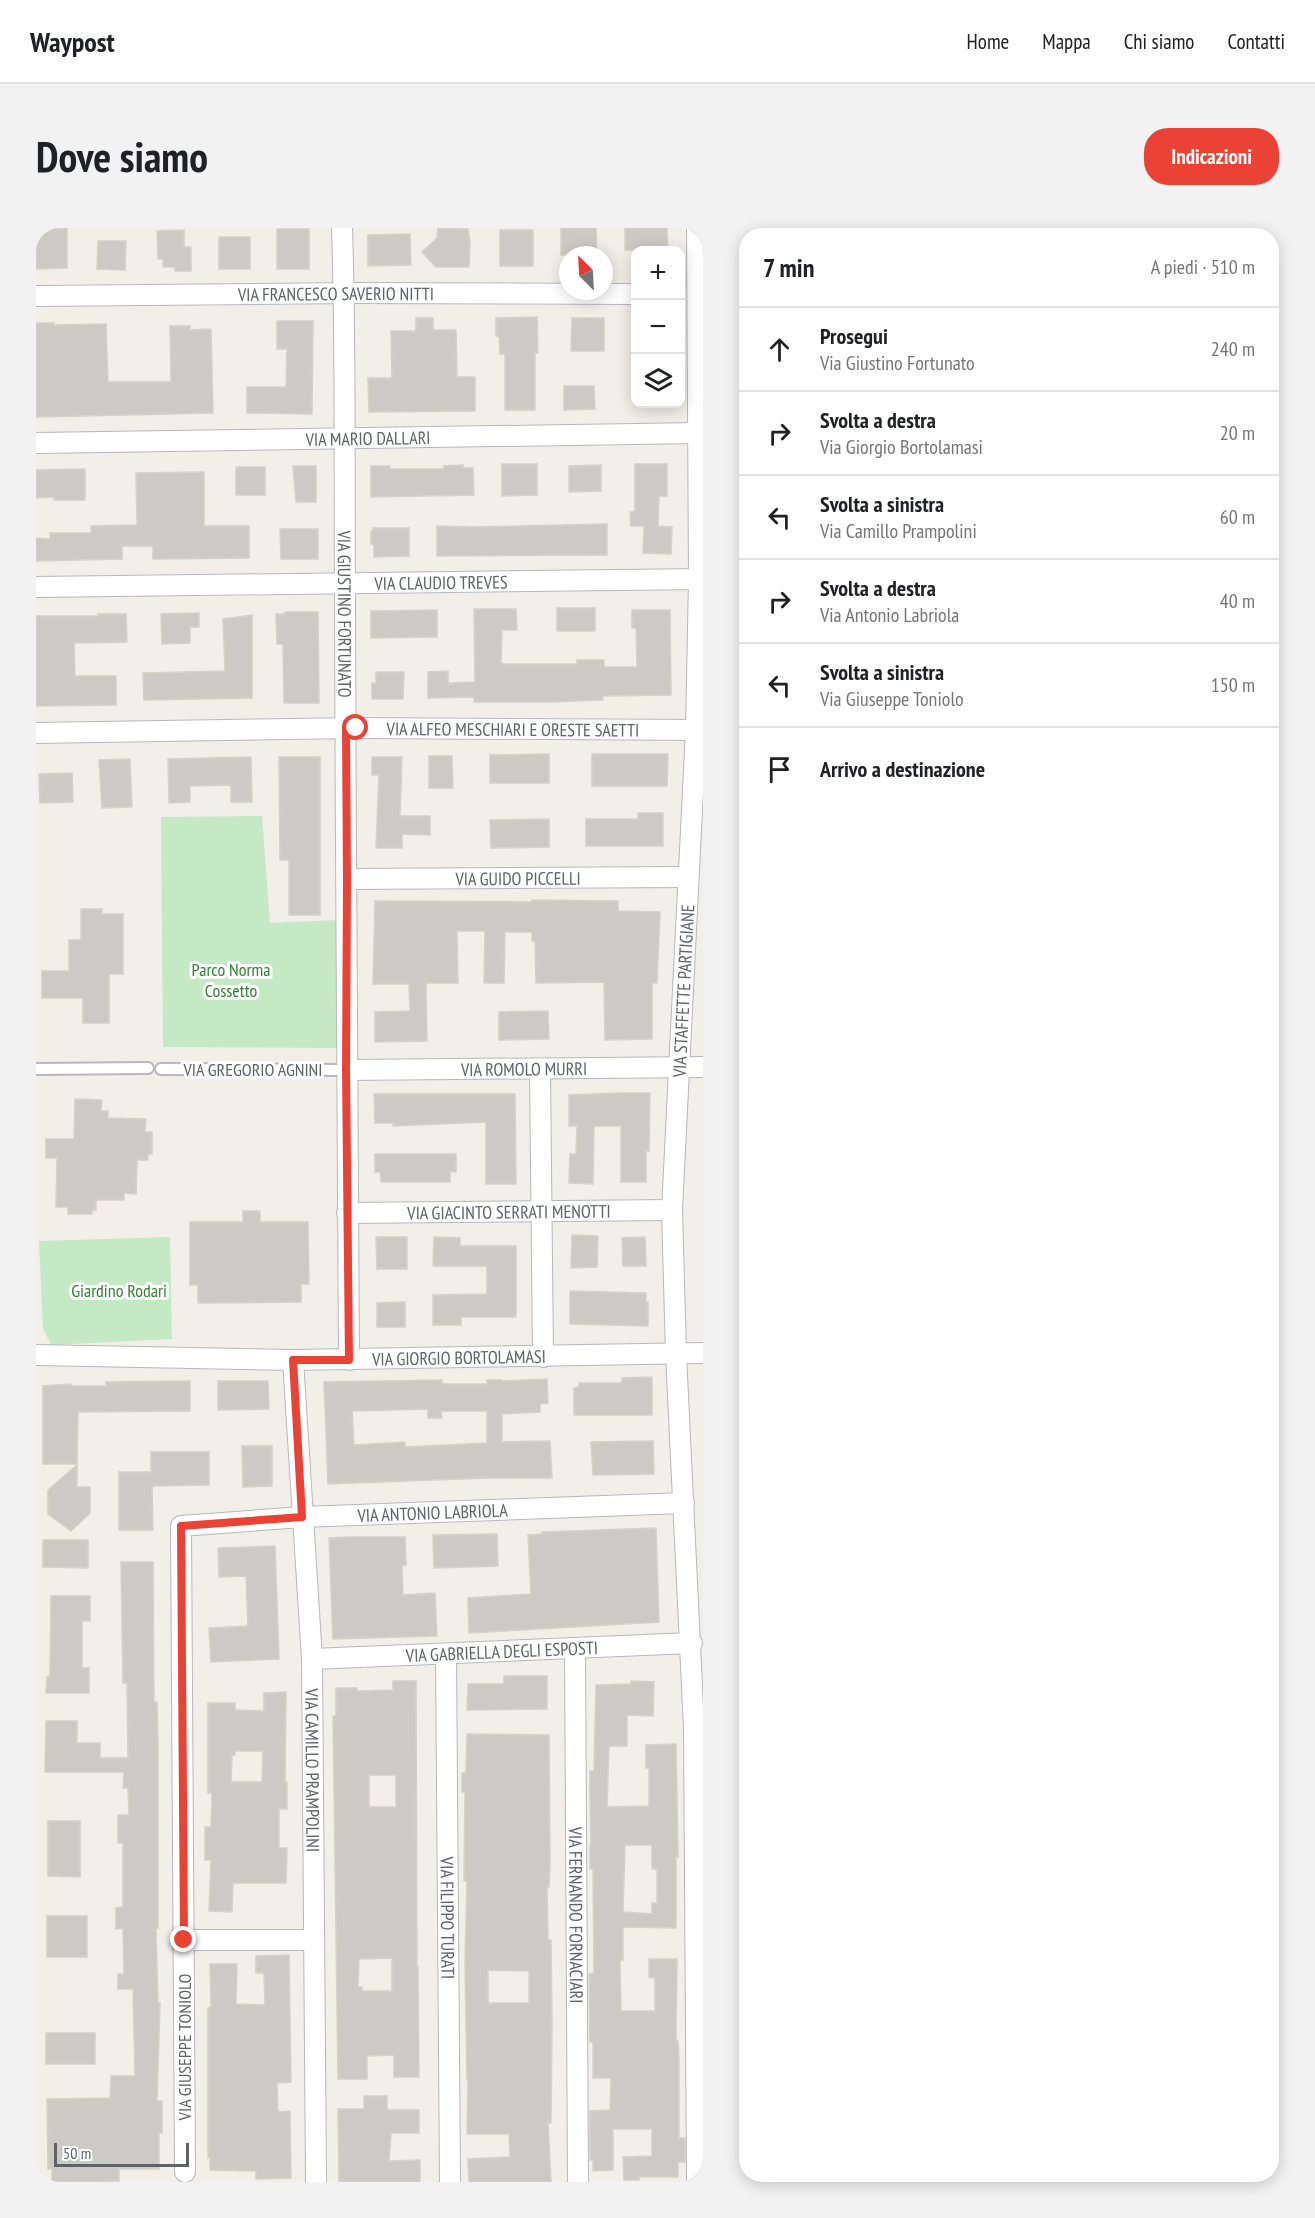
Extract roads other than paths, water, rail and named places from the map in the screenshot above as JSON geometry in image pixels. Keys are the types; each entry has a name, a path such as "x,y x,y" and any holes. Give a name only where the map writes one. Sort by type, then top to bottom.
{"street":[{"name":"VIA GIUSTINO FORTUNATO","path":"342,228 349,1360"},
{"name":"VIA STAFFETTE PARTIGIANE","path":"697,228 694,294 699,433 700,730 688,877 672,1210 676,1354 692,1643 697,2182"},
{"name":"VIA FRANCESCO SAVERIO NITTI","path":"36,296 344,293 631,294"},
{"name":"VIA MARIO DALLARI","path":"36,443 699,433"},
{"name":"VIA CLAUDIO TREVES","path":"36,587 701,579"},
{"name":"VIA ALFEO MESCHIARI E ORESTE SAETTI","path":"36,733 346,728 700,730"},
{"name":"VIA GUIDO PICCELLI","path":"347,879 688,877"},
{"name":"VIA ROMOLO MURRI","path":"346,1070 703,1067"},
{"path":"540,1070 543,1357"},
{"name":"VIA GIACINTO SERRATI MENOTTI","path":"347,1213 672,1210"},
{"name":"VIA GIORGIO BORTOLAMASI","path":"36,1355 349,1360 703,1353"},
{"name":"VIA CAMILLO PRAMPOLINI","path":"293,1360 312,1659 316,2182"},
{"name":"VIA ANTONIO LABRIOLA","path":"181,1526 302,1517 684,1503"},
{"name":"VIA GIUSEPPE TONIOLO","path":"181,1526 185,2172"},
{"name":"VIA GABRIELLA DEGLI ESPOSTI","path":"312,1659 692,1643"},
{"name":"VIA FERNANDO FORNACIARI","path":"575,1648 579,2182"},
{"name":"VIA FILIPPO TURATI","path":"446,1654 450,2182"},
{"path":"184,1940 314,1940"}],"lane":[{"path":"36,1069 148,1068"},
{"name":"VIA GREGORIO AGNINI","path":"160,1069 346,1070"}],"park label":[{"name":"Parco Norma Cossetto","path":"231,979"},
{"name":"Giardino Rodari","path":"119,1290"}]}
